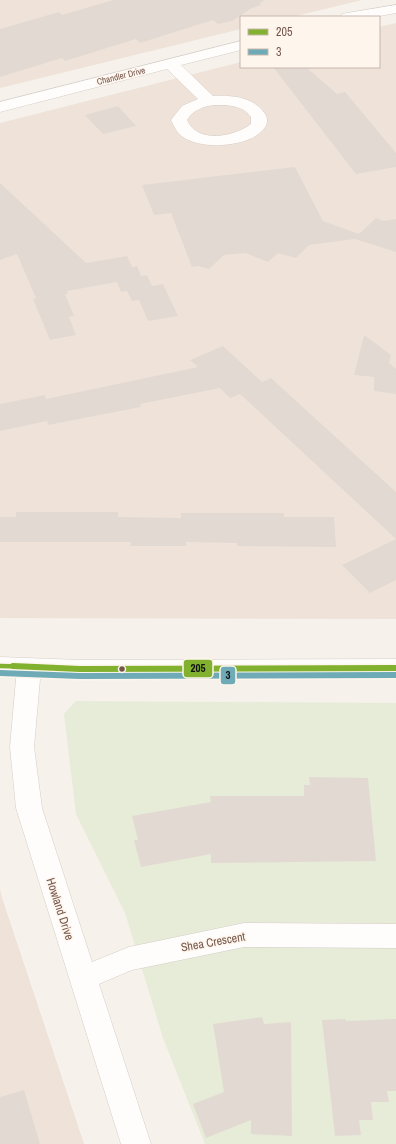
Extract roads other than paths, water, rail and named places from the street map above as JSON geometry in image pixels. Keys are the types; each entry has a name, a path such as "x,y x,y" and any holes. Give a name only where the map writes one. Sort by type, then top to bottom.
{"street":[{"path":"353,16 396,9"},
{"name":"Chandler Drive","path":"0,106 240,45"},
{"path":"170,63 209,101"},
{"path":"0,666 29,668 396,668"},
{"name":"Howland Drive","path":"29,668 22,746 29,808 82,979 136,1144"},
{"name":"Shea Crescent","path":"82,979 130,959 244,935 396,936"}]}
